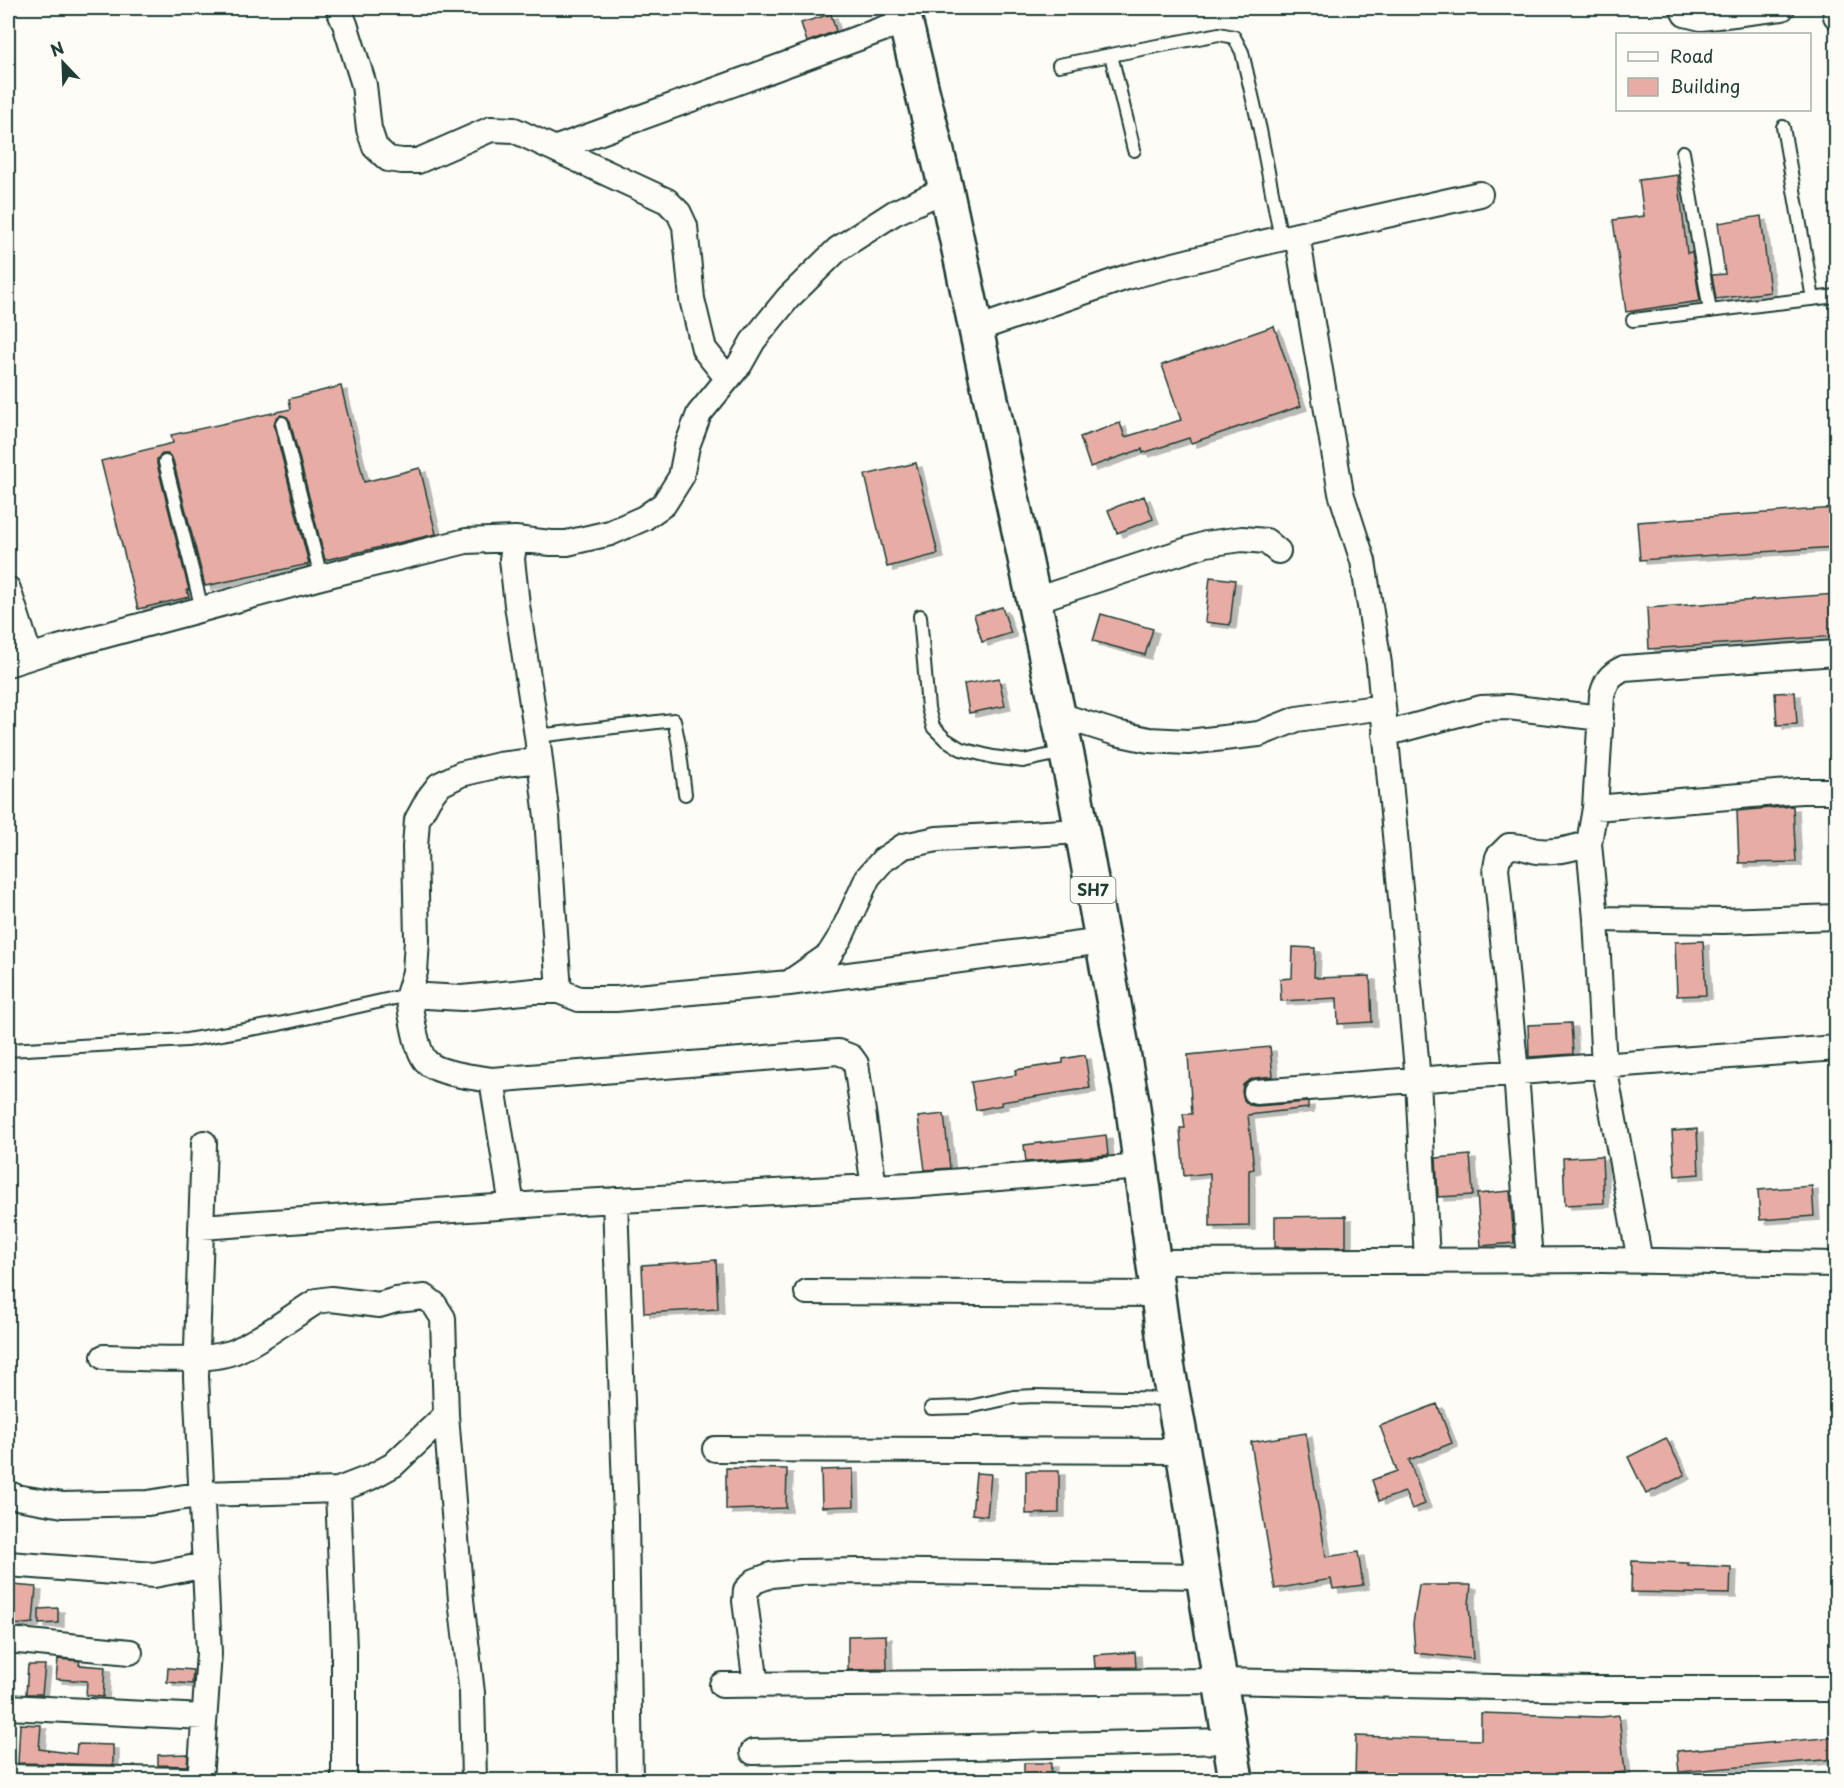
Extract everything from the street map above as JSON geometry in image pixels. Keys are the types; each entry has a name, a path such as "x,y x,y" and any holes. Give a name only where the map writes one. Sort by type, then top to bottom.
{"main road":[{"name":"SH7","path":"904,14 946,189 1035,600 1103,941 1130,1090 1173,1399 1236,1780"}],"street":[{"path":"338,8 364,85 369,129 375,147 388,159 418,161 491,129 514,130 667,201 679,213 685,226 692,299 704,349 729,379"},
{"path":"1682,8 1685,14 1701,18 1782,8"},
{"path":"1835,8 1836,16"},
{"path":"557,148 904,14"},
{"path":"8,589 19,661 321,577 466,541 515,539 551,543 588,539 610,533 644,518 664,504 681,477 687,446 699,414 729,379 753,341 788,298 838,249 894,213 946,189"},
{"path":"976,329 1127,277 1289,237 1480,194"},
{"path":"1289,237 1341,493 1363,561 1379,664 1418,1080 1426,1261"},
{"path":"515,539 512,559 548,828 560,992"},
{"path":"1035,600 1206,544 1242,539 1266,541 1278,551"},
{"path":"1640,1261 1604,1065 1596,919 1589,843 1595,808 1602,696 1606,683 1611,674 1624,668 1836,653"},
{"path":"1059,715 1116,733 1149,740 1188,742 1259,734 1298,719 1383,707"},
{"path":"1385,734 1481,708 1508,707 1601,718"},
{"path":"538,748 499,765 461,774 439,784 417,820 415,847 417,940 415,972 408,995 422,1055 428,1064 465,1076 492,1080 838,1052 851,1057 856,1064 874,1187"},
{"path":"1595,808 1801,791 1836,791"},
{"path":"789,983 829,955 841,936 868,877 883,860 904,846 937,839 1082,831"},
{"path":"1530,1261 1516,1073 1496,868 1498,857 1509,846 1556,852 1589,843"},
{"path":"1596,919 1723,921 1836,917"},
{"path":"408,995 462,998 534,991 560,992 579,999 616,999 789,983 1103,941"},
{"path":"1256,1092 1836,1048"},
{"path":"492,1080 512,1206"},
{"path":"200,1780 209,1653 196,1377 204,1143"},
{"path":"201,1227 512,1206 874,1187 1141,1167"},
{"path":"615,1200 626,1518 630,1780"},
{"path":"1154,1262 1640,1261 1836,1264"},
{"path":"807,1292 1158,1294"},
{"path":"104,1357 197,1358 219,1356 237,1350 317,1301 331,1299 379,1305 396,1300 425,1297 434,1304 443,1318 446,1415 461,1600 472,1693 474,1780"},
{"path":"8,1494 63,1505 148,1503 203,1494 338,1490 369,1478 393,1465 446,1415"},
{"path":"715,1449 1183,1451"},
{"path":"338,1490 344,1652 344,1780"},
{"path":"8,1564 154,1575 206,1565"},
{"path":"756,1684 745,1601 746,1590 755,1581 771,1575 859,1571 1202,1576"},
{"path":"8,1640 130,1652"},
{"path":"722,1685 1219,1681 1592,1689 1836,1689"},
{"path":"8,1707 204,1717"},
{"path":"753,1752 1229,1741"},
{"path":"8,1777 187,1780"}],"lane":[{"path":"1059,65 1219,34 1234,37 1242,52 1289,237"},
{"path":"1111,55 1134,150"},
{"path":"1783,127 1813,299"},
{"path":"1683,152 1710,311"},
{"path":"1633,320 1836,296"},
{"path":"282,423 321,577"},
{"path":"165,462 202,609"},
{"path":"920,616 928,708 933,727 945,739 961,749 1023,761 1067,752"},
{"path":"538,748 674,720 684,794"},
{"path":"8,1050 187,1040 279,1024 408,995"},
{"path":"931,1408 969,1407 1014,1397 1035,1396 1173,1399"}],"building":[{"path":"831,14 836,31 807,42 801,23"},
{"path":"1678,175 1687,253 1692,252 1700,301 1626,312 1613,220 1644,216 1639,180"},
{"path":"1761,216 1770,292 1716,299 1712,275 1725,274 1718,223"},
{"path":"1274,326 1301,406 1191,443 1189,438 1143,453 1142,449 1090,467 1080,437 1120,423 1125,437 1181,420 1162,365"},
{"path":"341,386 364,482 420,468 436,534 325,560 290,421 281,415 276,418 274,425 309,564 205,586 173,460 168,454 162,454 157,459 157,464 189,597 138,609 101,461 173,443 171,435 291,409 289,399"},
{"path":"916,463 938,554 887,567 865,475"},
{"path":"1144,496 1153,519 1117,533 1108,510"},
{"path":"1836,508 1836,547 1640,560 1637,522"},
{"path":"1210,577 1235,580 1230,625 1205,622"},
{"path":"1836,594 1836,636 1649,649 1647,608"},
{"path":"1002,607 1011,633 982,642 974,615"},
{"path":"1101,614 1153,629 1145,655 1093,641"},
{"path":"999,678 1005,706 969,713 964,684"},
{"path":"1795,692 1797,724 1777,725 1775,693"},
{"path":"1793,806 1796,862 1739,863 1737,811"},
{"path":"1703,941 1706,995 1677,996 1675,942"},
{"path":"1293,947 1315,948 1314,977 1370,976 1372,1022 1338,1024 1337,998 1281,1001 1280,979 1292,978"},
{"path":"1571,1023 1573,1054 1529,1057 1528,1025"},
{"path":"1270,1047 1273,1076 1255,1078 1243,1085 1244,1100 1249,1105 1257,1106 1308,1102 1308,1108 1248,1115 1254,1169 1249,1170 1249,1226 1210,1227 1210,1173 1184,1176 1180,1128 1185,1128 1183,1114 1192,1114 1188,1055"},
{"path":"1085,1055 1090,1088 1001,1102 1002,1105 976,1110 971,1082 1016,1075 1015,1070 1063,1063 1063,1059"},
{"path":"944,1114 950,1168 925,1170 918,1117"},
{"path":"1697,1129 1699,1174 1675,1176 1672,1131"},
{"path":"1106,1135 1108,1155 1026,1162 1024,1145"},
{"path":"1470,1155 1473,1195 1438,1197 1436,1158"},
{"path":"1602,1156 1604,1203 1565,1205 1563,1158"},
{"path":"1812,1186 1814,1216 1760,1220 1758,1190"},
{"path":"1510,1191 1514,1243 1481,1246 1477,1194"},
{"path":"1346,1216 1346,1247 1275,1247 1275,1217"},
{"path":"716,1260 718,1309 644,1313 642,1265"},
{"path":"1437,1404 1452,1443 1409,1460 1425,1504 1412,1509 1405,1492 1379,1501 1372,1480 1397,1471 1380,1426"},
{"path":"1306,1433 1326,1557 1358,1552 1363,1585 1333,1589 1331,1579 1275,1589 1251,1442"},
{"path":"1666,1438 1685,1475 1646,1494 1628,1457"},
{"path":"726,1468 787,1469 786,1508 726,1510"},
{"path":"853,1469 854,1506 822,1507 821,1470"},
{"path":"1026,1471 1059,1471 1059,1513 1026,1514"},
{"path":"976,1473 991,1474 987,1516 972,1514"},
{"path":"1632,1561 1731,1567 1730,1594 1631,1592"},
{"path":"12,1585 36,1587 33,1623 13,1625"},
{"path":"1419,1585 1471,1585 1469,1604 1473,1659 1415,1653 1413,1624"},
{"path":"58,1608 58,1623 39,1624 39,1609"},
{"path":"886,1635 887,1669 848,1670 848,1636"},
{"path":"1135,1652 1136,1667 1095,1668 1094,1655"},
{"path":"58,1659 80,1661 79,1665 105,1667 103,1697 86,1695 87,1681 56,1679"},
{"path":"28,1665 45,1665 42,1694 26,1694"},
{"path":"168,1668 193,1670 192,1684 167,1682"},
{"path":"1481,1713 1601,1717 1619,1715 1625,1772 1586,1776 1452,1773 1452,1780 1355,1780 1356,1736 1481,1740"},
{"path":"20,1724 41,1725 39,1749 76,1754 77,1744 113,1745 113,1765 18,1763"},
{"path":"1836,1737 1836,1759 1679,1772 1677,1751"},
{"path":"188,1754 187,1766 158,1765 158,1755"},
{"path":"1024,1763 1051,1763 1050,1780 1024,1780"}]}
